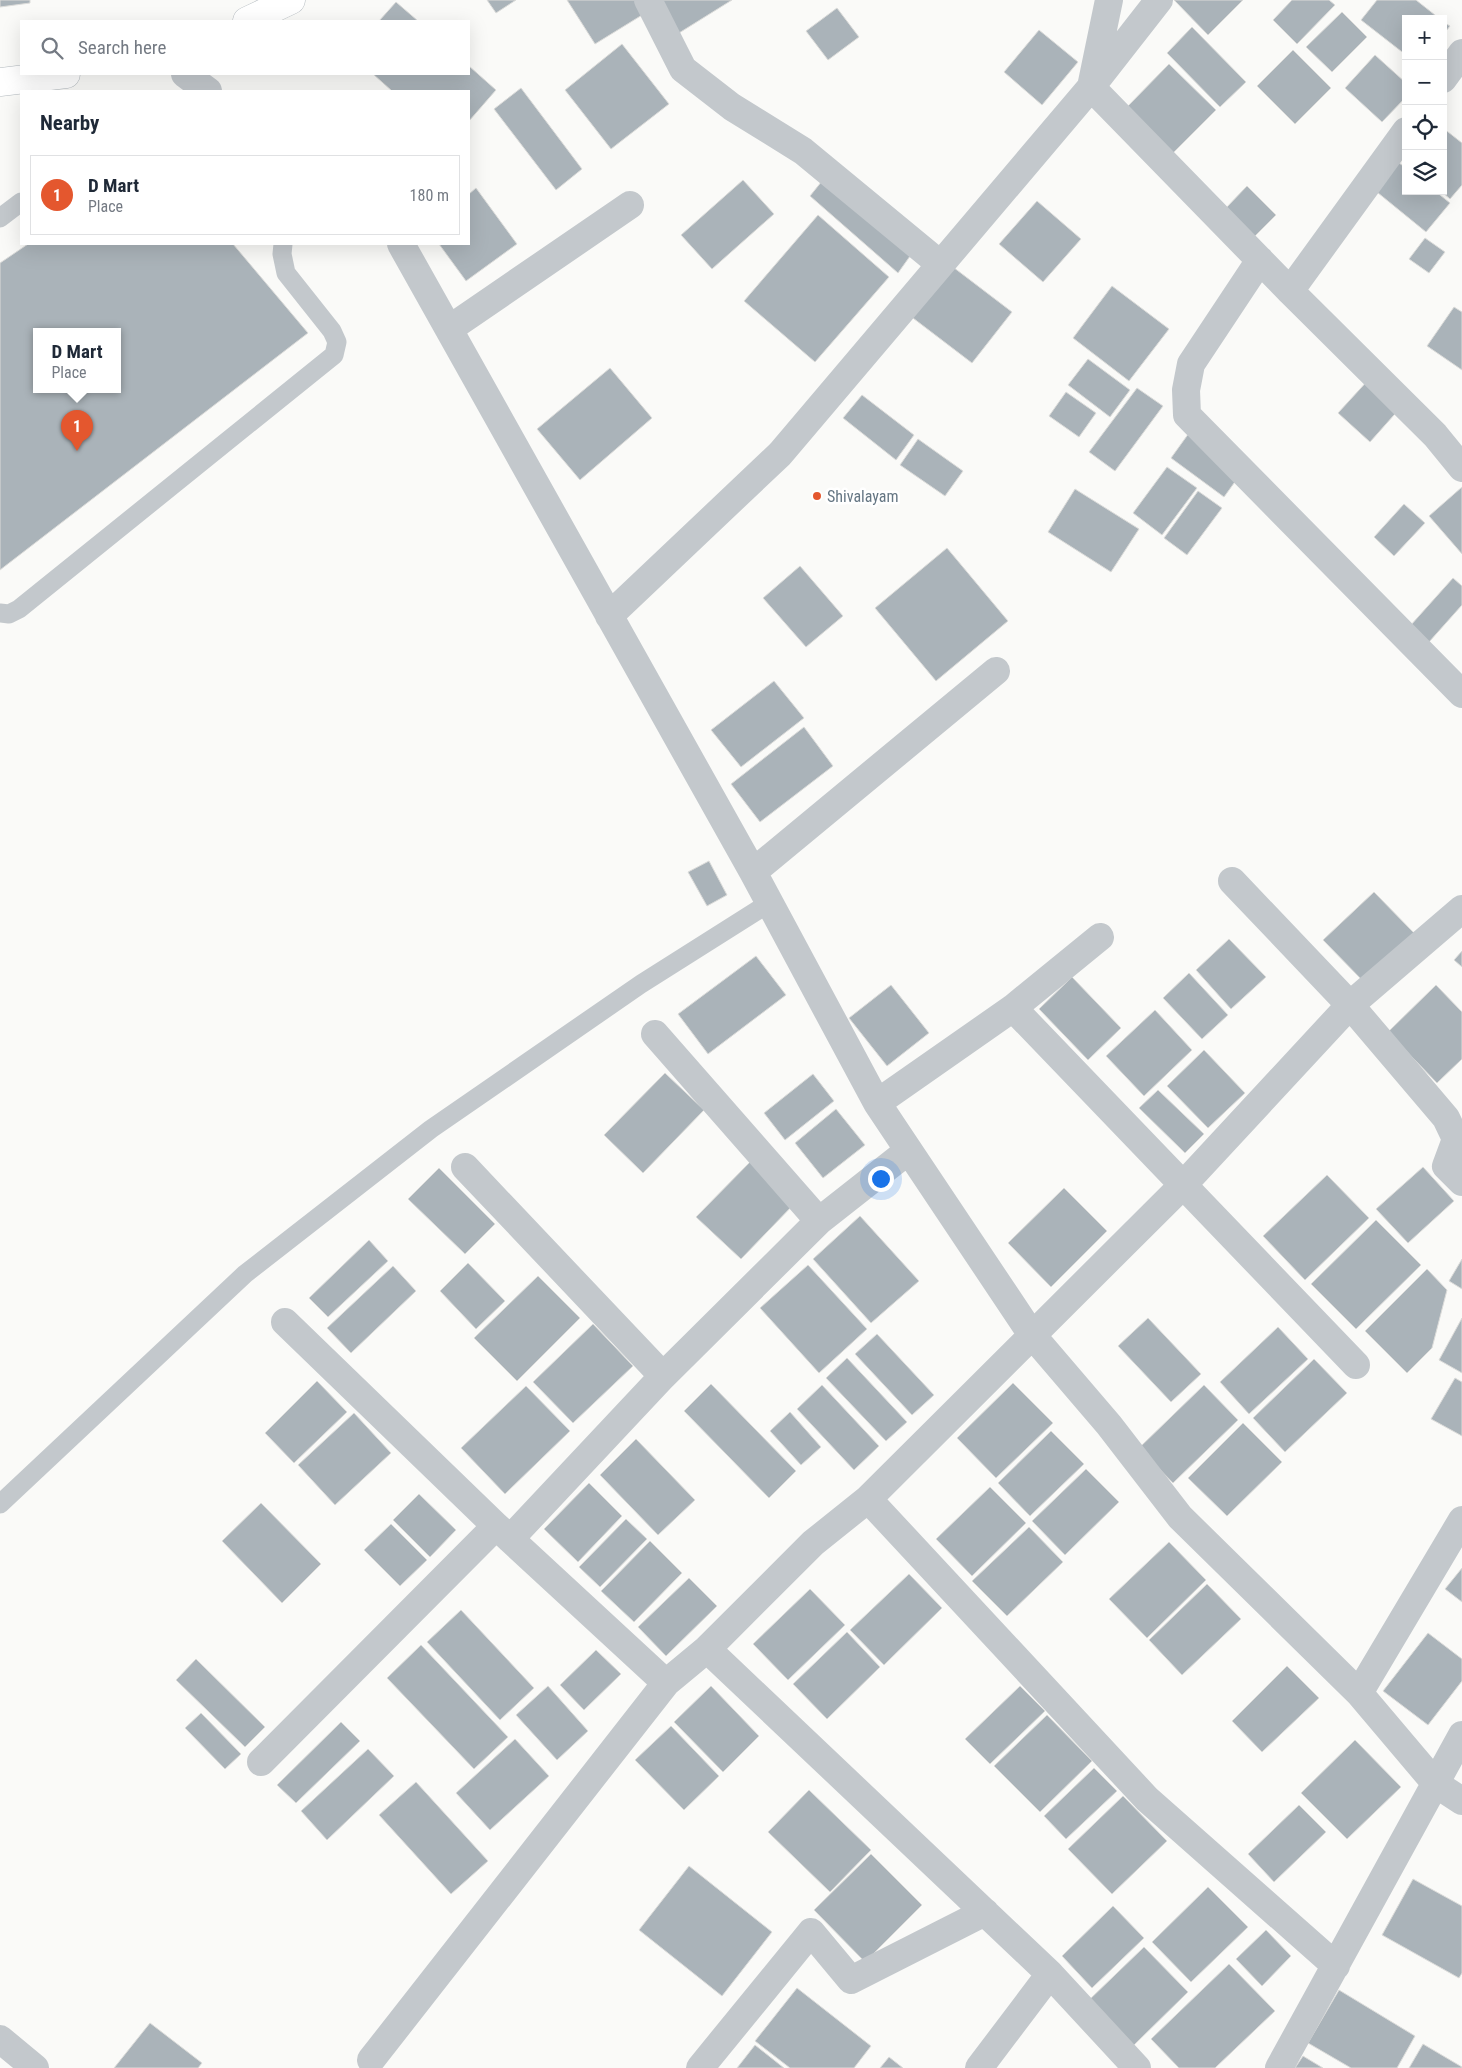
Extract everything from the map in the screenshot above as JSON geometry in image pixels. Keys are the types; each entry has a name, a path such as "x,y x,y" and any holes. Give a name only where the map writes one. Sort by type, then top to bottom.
{"street":[{"path":"249,20 291,0"},
{"path":"648,0 683,69 732,107 803,151 940,264"},
{"path":"1091,87 1109,0"},
{"path":"608,616 780,454 1091,87 1159,0"},
{"path":"1447,74 1462,54"},
{"path":"0,82 54,75"},
{"path":"186,75 207,90"},
{"path":"1091,87 1290,291 1435,435 1462,468"},
{"path":"1290,291 1402,137"},
{"path":"449,329 630,206"},
{"path":"402,245 753,872 877,1104 1032,1336 1109,1425 1180,1517 1359,1693 1436,1784 1462,1801"},
{"path":"1260,260 1191,364 1186,390 1187,415 1462,694"},
{"path":"753,872 996,671"},
{"path":"1232,881 1350,1005 1446,1118 1456,1138 1446,1166 1462,1182"},
{"path":"371,2060 666,1683 707,1649 813,1543 868,1499 1184,1184 1350,1005 1462,909"},
{"path":"877,1104 1013,1008 1100,937"},
{"path":"1013,1008 1356,1365"},
{"path":"655,1034 819,1222"},
{"path":"261,1762 503,1533 819,1222 908,1151"},
{"path":"464,1167 663,1376"},
{"path":"285,1322 503,1533 666,1683"},
{"path":"868,1499 1147,1799 1336,1966"},
{"path":"1359,1693 1462,1520"},
{"path":"707,1649 1050,1974 1137,2068"},
{"path":"1279,2068 1462,1735"},
{"path":"700,2068 811,1932 851,1980 985,1912"},
{"path":"979,2068 1050,1974"},
{"path":"0,2039 35,2068"}],"lane":[{"path":"62,75 64,90"},
{"path":"0,218 20,203"},
{"path":"0,613 9,614 19,609 334,355 337,342 332,331 286,273 282,254 283,245"},
{"path":"0,1504 253,1268 431,1130 641,984 769,902"}],"building":[{"path":"0,0 30,0 30,3 0,7"},
{"path":"487,0 516,0 496,13"},
{"path":"567,0 640,0 647,12 595,44"},
{"path":"659,0 732,0 679,33"},
{"path":"1174,0 1243,0 1208,35"},
{"path":"1292,0 1329,0 1335,5 1297,44 1273,20"},
{"path":"1377,0 1416,0 1435,15 1402,15 1402,52 1361,20"},
{"path":"396,2 417,20 380,20"},
{"path":"837,8 859,37 828,60 806,31"},
{"path":"1342,12 1367,37 1332,72 1306,47"},
{"path":"1192,27 1246,82 1220,107 1167,53"},
{"path":"1039,30 1078,62 1042,105 1004,72"},
{"path":"622,44 669,104 611,149 565,90"},
{"path":"1293,50 1331,88 1295,124 1257,86"},
{"path":"1375,55 1402,79 1402,101 1382,122 1345,88"},
{"path":"1169,64 1216,110 1173,153 1127,107"},
{"path":"470,67 496,90 470,120 470,90 391,90 374,75 470,75"},
{"path":"521,88 582,169 556,190 494,109"},
{"path":"1447,131 1462,143 1462,185 1450,199 1446,195"},
{"path":"1395,160 1402,165 1402,195 1440,195 1450,203 1426,232 1372,188"},
{"path":"743,180 774,214 712,269 681,235"},
{"path":"822,181 913,252 898,273 810,196"},
{"path":"1247,186 1276,215 1254,237 1225,209"},
{"path":"476,188 517,244 466,281 440,245 470,245 470,193"},
{"path":"1037,201 1081,239 1043,282 999,244"},
{"path":"818,215 889,277 815,362 744,301"},
{"path":"1425,238 1445,252 1429,273 1409,259"},
{"path":"27,245 234,245 308,333 0,570 0,263"},
{"path":"949,264 1012,312 972,363 909,315"},
{"path":"1112,286 1169,329 1129,381 1073,338"},
{"path":"1454,307 1462,312 1462,370 1427,346"},
{"path":"1088,359 1130,390 1110,417 1068,385"},
{"path":"610,368 652,418 580,480 537,429"},
{"path":"1371,377 1402,406 1370,442 1338,413"},
{"path":"1137,388 1163,406 1115,471 1089,452"},
{"path":"1066,392 1096,413 1079,437 1049,416"},
{"path":"862,395 914,435 896,460 843,418"},
{"path":"1189,433 1242,472 1224,497 1171,458"},
{"path":"918,439 963,471 945,496 900,465"},
{"path":"1167,467 1197,488 1162,535 1133,513"},
{"path":"1462,487 1462,554 1429,516"},
{"path":"1075,489 1139,529 1111,572 1048,532"},
{"path":"1198,491 1222,508 1187,555 1164,538"},
{"path":"1404,504 1425,523 1394,556 1374,537"},
{"path":"947,548 1008,621 936,681 875,608"},
{"path":"800,566 843,616 806,647 763,598"},
{"path":"1453,578 1462,586 1462,605 1429,642 1410,626"},
{"path":"774,681 804,718 741,767 711,730"},
{"path":"804,727 833,766 760,822 731,784"},
{"path":"709,861 727,895 707,906 688,872"},
{"path":"1374,892 1414,933 1363,981 1323,940"},
{"path":"1229,939 1266,977 1231,1009 1196,970"},
{"path":"1462,951 1462,967 1454,960"},
{"path":"756,956 786,995 708,1054 678,1014"},
{"path":"1189,973 1228,1015 1202,1039 1163,998"},
{"path":"1072,977 1121,1028 1088,1060 1039,1009"},
{"path":"891,985 929,1033 887,1066 849,1018"},
{"path":"1436,985 1462,1012 1462,1059 1437,1083 1388,1032"},
{"path":"1155,1010 1192,1050 1144,1096 1106,1056"},
{"path":"1204,1050 1245,1093 1208,1128 1167,1086"},
{"path":"665,1073 704,1110 643,1173 604,1135"},
{"path":"813,1074 834,1101 785,1140 764,1113"},
{"path":"1158,1090 1204,1134 1185,1153 1139,1108"},
{"path":"836,1109 865,1145 823,1178 795,1143"},
{"path":"752,1160 796,1202 741,1259 696,1217"},
{"path":"1423,1167 1454,1201 1408,1243 1376,1209"},
{"path":"439,1168 495,1224 465,1254 408,1199"},
{"path":"1327,1175 1369,1218 1305,1280 1263,1236"},
{"path":"1064,1188 1107,1231 1051,1287 1008,1243"},
{"path":"860,1216 919,1281 871,1323 813,1259"},
{"path":"1376,1220 1421,1265 1356,1329 1311,1284"},
{"path":"369,1240 388,1261 328,1317 309,1298"},
{"path":"1462,1259 1462,1289 1449,1281"},
{"path":"468,1263 505,1301 476,1329 440,1291"},
{"path":"808,1265 867,1329 819,1373 760,1308"},
{"path":"393,1266 416,1291 351,1353 327,1328"},
{"path":"1427,1269 1447,1290 1432,1348 1407,1373 1365,1331"},
{"path":"538,1276 580,1318 517,1381 474,1338"},
{"path":"1148,1318 1201,1374 1171,1402 1118,1346"},
{"path":"1462,1318 1462,1373 1439,1360"},
{"path":"593,1324 633,1366 573,1423 533,1382"},
{"path":"1278,1327 1308,1359 1249,1414 1220,1382"},
{"path":"877,1334 934,1395 912,1415 855,1354"},
{"path":"847,1358 907,1422 886,1441 826,1378"},
{"path":"1314,1359 1347,1393 1285,1452 1253,1418"},
{"path":"1455,1378 1462,1382 1462,1436 1431,1419"},
{"path":"317,1381 347,1412 294,1463 265,1433"},
{"path":"1013,1383 1053,1423 996,1478 957,1438"},
{"path":"711,1384 796,1471 769,1498 684,1411"},
{"path":"822,1385 879,1446 854,1470 797,1409"},
{"path":"1204,1385 1238,1420 1173,1483 1139,1448"},
{"path":"526,1386 570,1431 505,1494 461,1448"},
{"path":"790,1412 821,1447 801,1465 770,1431"},
{"path":"354,1413 391,1453 335,1505 298,1465"},
{"path":"1243,1423 1282,1462 1227,1516 1188,1478"},
{"path":"1051,1431 1084,1464 1030,1516 998,1483"},
{"path":"636,1439 695,1500 658,1535 600,1475"},
{"path":"1086,1469 1119,1502 1065,1555 1032,1521"},
{"path":"589,1483 622,1516 578,1562 544,1529"},
{"path":"990,1487 1026,1523 972,1576 936,1539"},
{"path":"419,1494 456,1530 430,1557 393,1520"},
{"path":"261,1503 321,1564 282,1603 222,1541"},
{"path":"626,1519 647,1539 600,1587 579,1567"},
{"path":"391,1524 427,1560 400,1586 364,1550"},
{"path":"1029,1527 1063,1562 1007,1616 972,1581"},
{"path":"650,1541 682,1573 634,1622 601,1591"},
{"path":"1169,1542 1206,1580 1147,1638 1109,1599"},
{"path":"1462,1568 1462,1602 1445,1589"},
{"path":"909,1574 942,1608 884,1665 850,1630"},
{"path":"689,1578 717,1606 666,1656 638,1627"},
{"path":"1207,1584 1241,1619 1182,1675 1149,1640"},
{"path":"810,1589 845,1625 788,1680 753,1644"},
{"path":"461,1610 534,1688 500,1720 427,1642"},
{"path":"847,1632 880,1667 827,1719 793,1684"},
{"path":"1428,1633 1462,1659 1462,1681 1428,1725 1383,1691"},
{"path":"421,1645 508,1737 474,1769 387,1678"},
{"path":"596,1650 621,1674 584,1710 560,1685"},
{"path":"196,1659 265,1727 245,1747 176,1680"},
{"path":"1287,1666 1319,1698 1262,1752 1232,1721"},
{"path":"548,1686 588,1731 557,1760 516,1715"},
{"path":"711,1686 759,1736 723,1772 674,1722"},
{"path":"1020,1686 1045,1711 990,1764 965,1739"},
{"path":"201,1713 241,1754 225,1769 185,1728"},
{"path":"1047,1715 1092,1761 1040,1812 994,1766"},
{"path":"341,1722 360,1741 296,1803 277,1785"},
{"path":"671,1726 719,1776 684,1810 635,1760"},
{"path":"515,1739 549,1776 490,1830 456,1793"},
{"path":"1355,1740 1401,1787 1347,1839 1301,1793"},
{"path":"368,1749 394,1776 327,1840 301,1811"},
{"path":"1094,1768 1117,1791 1066,1839 1044,1816"},
{"path":"416,1782 488,1861 451,1894 379,1815"},
{"path":"809,1790 871,1850 830,1892 768,1832"},
{"path":"1123,1796 1167,1841 1112,1894 1068,1849"},
{"path":"1299,1805 1326,1832 1274,1882 1248,1854"},
{"path":"871,1854 922,1905 865,1962 814,1910"},
{"path":"689,1866 772,1932 722,1996 639,1930"},
{"path":"1413,1879 1462,1906 1462,1973 1459,1978 1382,1935"},
{"path":"1208,1887 1248,1927 1191,1982 1152,1942"},
{"path":"1113,1906 1144,1938 1092,1988 1062,1956"},
{"path":"1266,1930 1291,1956 1262,1986 1236,1959"},
{"path":"1144,1947 1188,1992 1133,2046 1088,2001"},
{"path":"1229,1964 1275,2011 1215,2068 1179,2068 1151,2039"},
{"path":"797,1988 871,2046 854,2068 790,2068 755,2041"},
{"path":"1339,1990 1415,2036 1397,2068 1351,2068 1308,2043"},
{"path":"150,2023 202,2063 198,2068 114,2068"},
{"path":"1423,2044 1462,2067 1462,2068 1409,2068"},
{"path":"755,2045 784,2068 737,2068"},
{"path":"1303,2056 1323,2068 1295,2068"},
{"path":"889,2057 903,2068 880,2068"}],"place":[{"name":"D Mart","path":"77,451"},
{"name":"Shivalayam","path":"817,496"}]}
